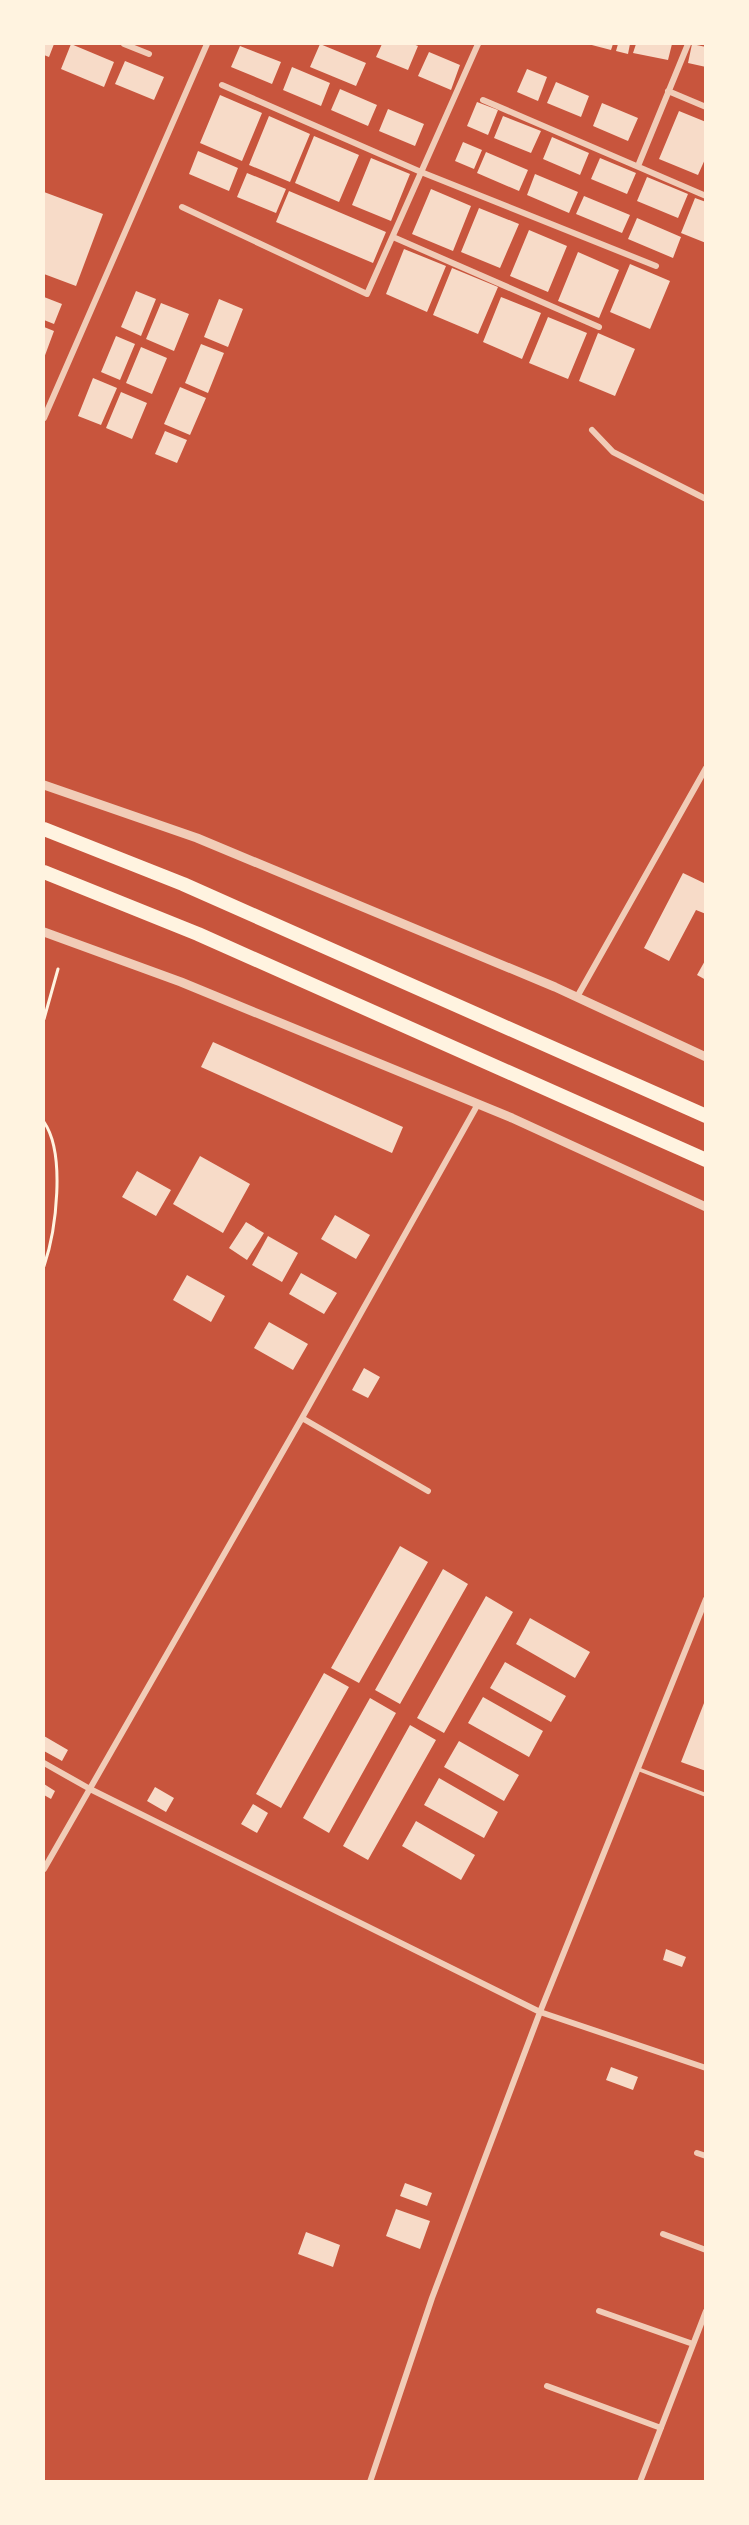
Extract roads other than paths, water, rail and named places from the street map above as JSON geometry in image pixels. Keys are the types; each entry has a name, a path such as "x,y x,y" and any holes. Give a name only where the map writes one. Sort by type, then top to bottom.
{"highway":[{"path":"44,829 194,889 705,1116"},
{"path":"44,872 198,934 705,1160"}],"street":[{"path":"124,44 149,54"},
{"path":"44,418 207,44"},
{"path":"182,207 367,294 478,44"},
{"path":"638,166 688,44"},
{"path":"222,85 421,172 656,266"},
{"path":"668,91 705,107"},
{"path":"483,99 705,196"},
{"path":"393,237 599,327"},
{"path":"592,430 613,452 705,499"},
{"path":"577,997 705,768"},
{"path":"44,785 197,838 577,997 705,1057"},
{"path":"44,932 180,982 478,1104 705,1207"},
{"path":"44,1869 302,1418 478,1104"},
{"path":"302,1418 428,1491"},
{"path":"370,2481 432,2298 540,2012 705,1599"},
{"path":"44,1763 90,1789 540,2012 705,2068"},
{"path":"697,2153 705,2156"},
{"path":"663,2234 705,2250"},
{"path":"599,2311 693,2344"},
{"path":"640,2481 705,2311"},
{"path":"547,2386 661,2428"}],"lane":[{"path":"638,1769 705,1794"}]}
